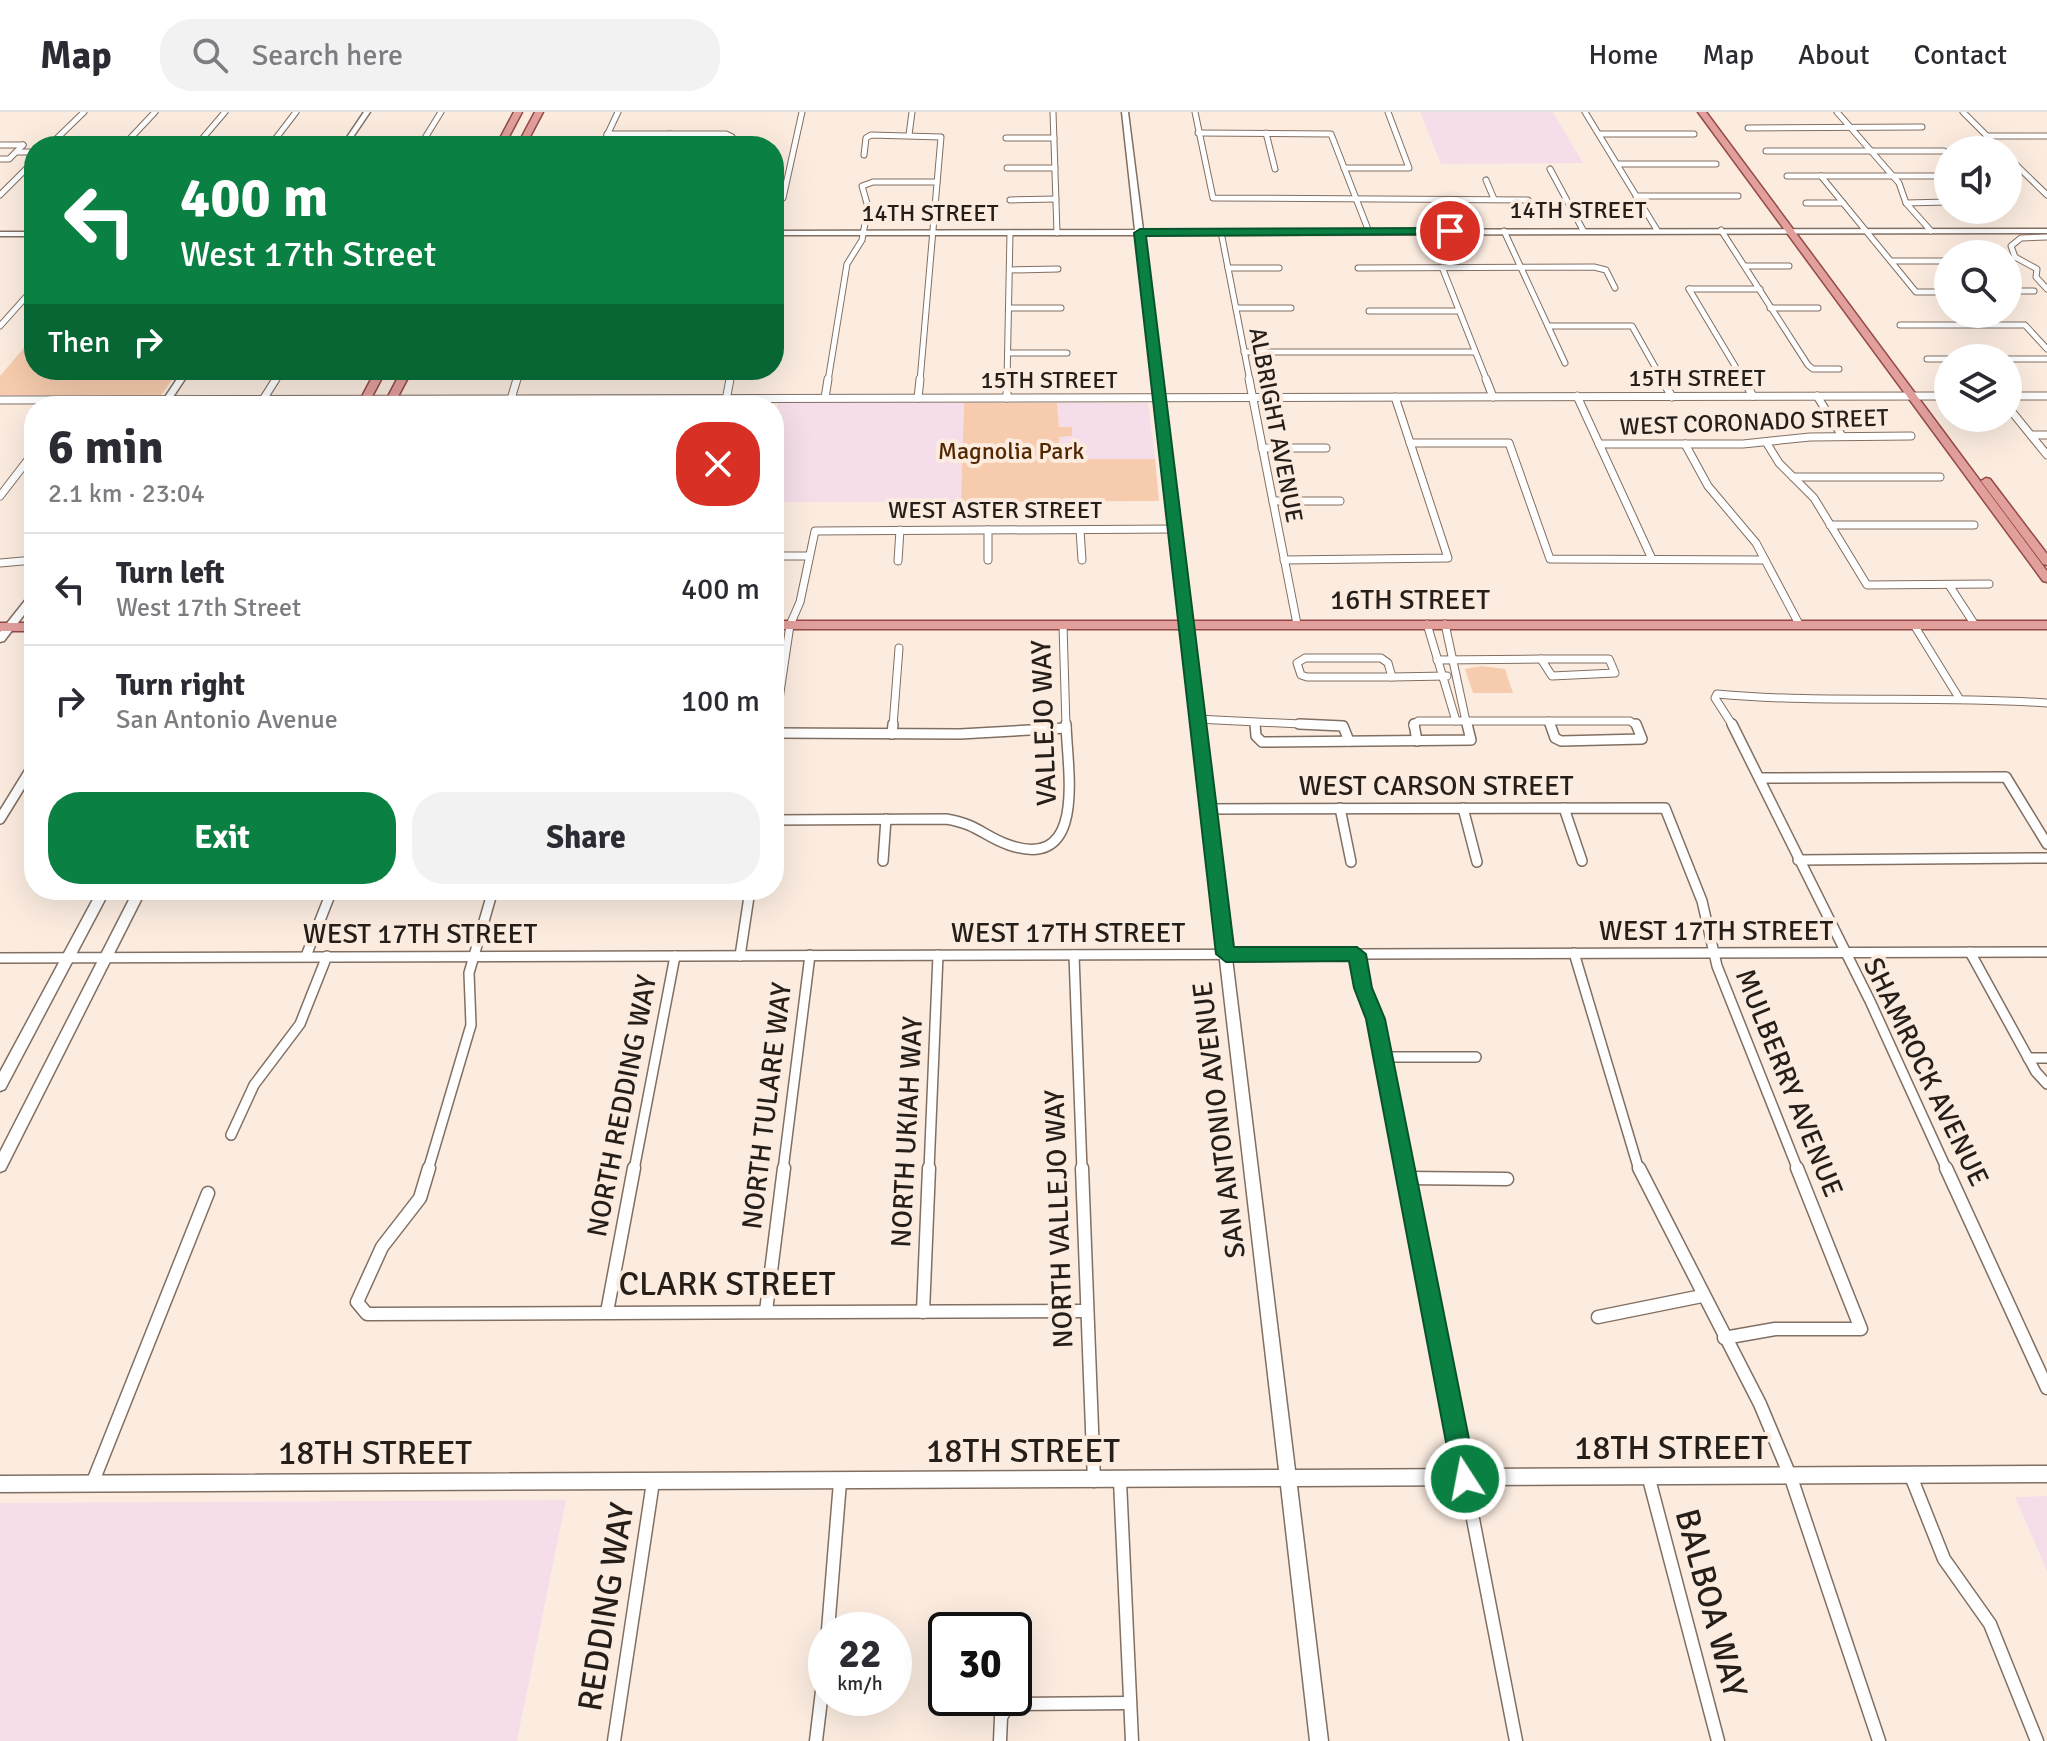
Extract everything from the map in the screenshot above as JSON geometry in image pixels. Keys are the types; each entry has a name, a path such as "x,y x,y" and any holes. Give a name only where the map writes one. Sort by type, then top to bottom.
{"main road":[{"path":"351,136 367,112"},
{"path":"505,136 518,112"},
{"path":"526,136 539,112"},
{"name":"SAN ANTONIO AVENUE","path":"1125,112 1319,1741"},
{"path":"1702,112 1795,231"},
{"path":"1710,112 2047,579"},
{"name":"14TH STREET","path":"784,233 2047,231"},
{"path":"1,236 24,235"},
{"path":"1917,396 2047,562"},
{"path":"0,639 4,627 24,606"},
{"name":"16TH STREET","path":"784,625 2047,625"},
{"path":"0,1085 99,900"},
{"path":"0,1166 135,900"},
{"name":"18TH STREET","path":"0,1484 1649,1479 2047,1474"}],"street":[{"path":"59,136 84,112"},
{"path":"132,136 155,112"},
{"path":"205,136 225,112"},
{"path":"278,136 296,112"},
{"path":"426,136 441,112"},
{"path":"618,112 607,134 731,136"},
{"path":"784,176 802,112"},
{"path":"909,135 912,112"},
{"path":"1053,112 1057,233"},
{"path":"1195,112 1213,198 1528,200"},
{"path":"1344,168 1409,168 1388,112"},
{"path":"1585,112 1657,230"},
{"path":"1837,112 1893,176 1906,203 1931,231"},
{"path":"1963,112 1987,136"},
{"path":"1748,128 1922,127"},
{"path":"1198,133 1331,134 1369,232"},
{"path":"1266,133 1275,169"},
{"path":"1599,134 1694,134"},
{"path":"864,155 866,138 939,135 934,233 918,398"},
{"path":"2022,136 2047,136"},
{"path":"1006,138 1054,138"},
{"path":"0,145 23,145 9,159 0,159"},
{"path":"1766,151 1934,151"},
{"path":"16,152 24,152"},
{"path":"1617,164 1716,164"},
{"path":"1007,168 1055,168"},
{"path":"1550,169 1583,230"},
{"path":"0,195 24,171"},
{"path":"2022,171 2047,195"},
{"path":"1787,176 1934,176"},
{"path":"1821,176 1916,292 1934,292"},
{"path":"1486,180 1494,199"},
{"path":"825,398 847,264 863,233 868,200 862,186 867,183 937,182"},
{"path":"1636,196 1738,196"},
{"path":"1010,200 1056,199"},
{"path":"1906,203 1934,202"},
{"path":"1806,203 1843,203"},
{"path":"1721,230 1808,365 1813,369 1839,369"},
{"path":"1504,231 1565,363"},
{"name":"ALBRIGHT AVENUE","path":"1221,232 1297,624"},
{"path":"1007,398 1010,233"},
{"path":"2045,267 2037,269 2015,257 2011,246 2021,238 2047,237"},
{"path":"1891,261 1934,261"},
{"path":"1745,266 1789,266"},
{"path":"1442,267 1493,397"},
{"path":"1358,268 1594,267 1606,270 1615,288"},
{"path":"1228,268 1279,268"},
{"path":"1010,270 1058,269"},
{"path":"2037,269 2036,277 2047,289"},
{"path":"1753,396 1689,289 1760,289"},
{"path":"2022,291 2034,291"},
{"path":"0,326 24,299"},
{"path":"1010,308 1061,308"},
{"path":"1236,308 1291,308"},
{"path":"1770,308 1818,308"},
{"path":"1369,311 1459,311"},
{"path":"1900,325 2025,325 2047,349"},
{"path":"1548,326 1632,326 1672,397"},
{"path":"1244,352 1474,352"},
{"path":"1008,353 1067,353"},
{"path":"1927,359 1934,359"},
{"path":"2022,359 2047,359"},
{"path":"1577,396 1652,559"},
{"path":"1817,396 1842,436"},
{"name":"15TH STREET","path":"784,400 1934,396"},
{"path":"2022,396 2047,396"},
{"path":"1284,560 1448,558 1395,397"},
{"name":"15TH STREET","path":"0,400 24,401"},
{"path":"2022,424 2047,455"},
{"path":"2031,435 2047,435"},
{"name":"WEST CORONADO STREET","path":"1599,444 1911,436"},
{"path":"1766,442 1808,491 1867,585 1989,584"},
{"path":"1410,443 1509,443 1550,559 1765,560"},
{"path":"1685,444 1708,486 1747,530 1799,624"},
{"path":"1262,448 1326,448"},
{"path":"0,496 24,465"},
{"path":"1793,477 1940,477"},
{"path":"1273,501 1340,501"},
{"path":"1830,525 1974,525"},
{"name":"WEST ASTER STREET","path":"808,556 815,531 1175,529"},
{"path":"898,561 900,530"},
{"path":"988,530 988,560"},
{"path":"1080,530 1082,560"},
{"path":"784,556 808,556 800,602 790,625 784,665"},
{"path":"0,563 24,561"},
{"path":"1949,585 1975,625"},
{"path":"1427,624 1456,721"},
{"path":"1255,723 1256,736 1262,742 1467,741 1472,736 1450,659 1452,646 1445,624"},
{"name":"VALLEJO WAY","path":"784,820 946,819 966,822 1018,847 1033,848 1058,840 1069,825 1063,625"},
{"path":"1914,625 1959,698 2047,703"},
{"path":"892,734 899,648"},
{"path":"1392,677 1388,663 1381,658 1305,658 1297,663 1301,675 1307,677 1392,677 1442,677 1455,676"},
{"path":"1437,660 1450,659 1541,659 1609,659 1615,673 1552,676 1541,659"},
{"name":"SHAMROCK AVENUE","path":"1959,698 1761,698 1717,694 1718,703 1738,733 1956,1184 1991,1271 2047,1388"},
{"path":"1196,719 1343,726 1349,741"},
{"path":"1417,741 1415,722 1456,721 1549,721 1630,721 1636,723 1642,739 1561,741 1555,738 1549,721"},
{"path":"784,732 892,734 1066,728"},
{"path":"1760,778 2006,777 2047,844"},
{"path":"0,819 24,780"},
{"path":"1340,808 1351,862"},
{"path":"1463,808 1477,862"},
{"path":"1564,808 1582,861"},
{"name":"WEST CARSON STREET","path":"1207,809 1665,808"},
{"name":"MULBERRY AVENUE","path":"1665,808 1702,901 1712,953 1861,1329 1775,1329 1724,1338"},
{"path":"883,861 886,819"},
{"path":"1798,860 2047,858"},
{"path":"306,956 328,900"},
{"path":"473,956 490,900"},
{"path":"740,956 748,900"},
{"path":"1970,952 2028,1058 2047,1084"},
{"name":"WEST 17TH STREET","path":"0,958 2047,952"},
{"path":"1574,953 1640,1173 1760,1404 1791,1478 1879,1741"},
{"path":"1357,954 1382,1057 1516,1741"},
{"name":"NORTH TULARE WAY","path":"766,1311 810,955"},
{"name":"NORTH UKIAH WAY","path":"923,1312 938,955"},
{"name":"NORTH VALLEJO WAY","path":"1074,955 1094,1481"},
{"path":"231,1135 254,1085 300,1024 327,956"},
{"name":"CLARK STREET","path":"473,956 469,973 471,1025 420,1198 382,1247 365,1279 357,1302 367,1314 1087,1311"},
{"name":"NORTH REDDING WAY","path":"607,1312 675,956"},
{"path":"1382,1057 1476,1057"},
{"path":"2028,1058 2047,1058"},
{"path":"1405,1178 1507,1179"},
{"path":"92,1484 208,1193"},
{"path":"1598,1317 1702,1296"},
{"path":"1911,1476 1944,1559 1990,1624 2037,1741"},
{"name":"BALBOA WAY","path":"1649,1479 1718,1741"},
{"path":"1120,1481 1132,1741"},
{"name":"REDDING WAY","path":"614,1741 653,1482"},
{"path":"829,1612 840,1482"},
{"path":"1000,1741 1001,1717 1009,1704 1130,1703"},
{"path":"816,1741 819,1716"}],"shaded area":[{"path":"1420,112 1553,112 1583,163 1441,164"},
{"path":"784,403 964,403 961,502 784,502"},
{"path":"1057,403 1148,403 1155,459 1060,459"},
{"path":"2047,1496 2047,1571 2015,1497"},
{"path":"566,1500 517,1741 0,1741 0,1503"}],"green space":[{"path":"24,348 24,380 172,380 161,395 0,395 0,376"},
{"name":"Magnolia Park","path":"964,403 1057,403 1059,427 1072,427 1072,436 1059,437 1060,459 1155,459 1159,501 961,502"},
{"path":"1481,666 1505,669 1513,693 1473,693 1465,669"}],"route":[{"path":"1450,231 1140,233 1226,954 1357,954 1363,988 1376,1019 1465,1479"}]}
